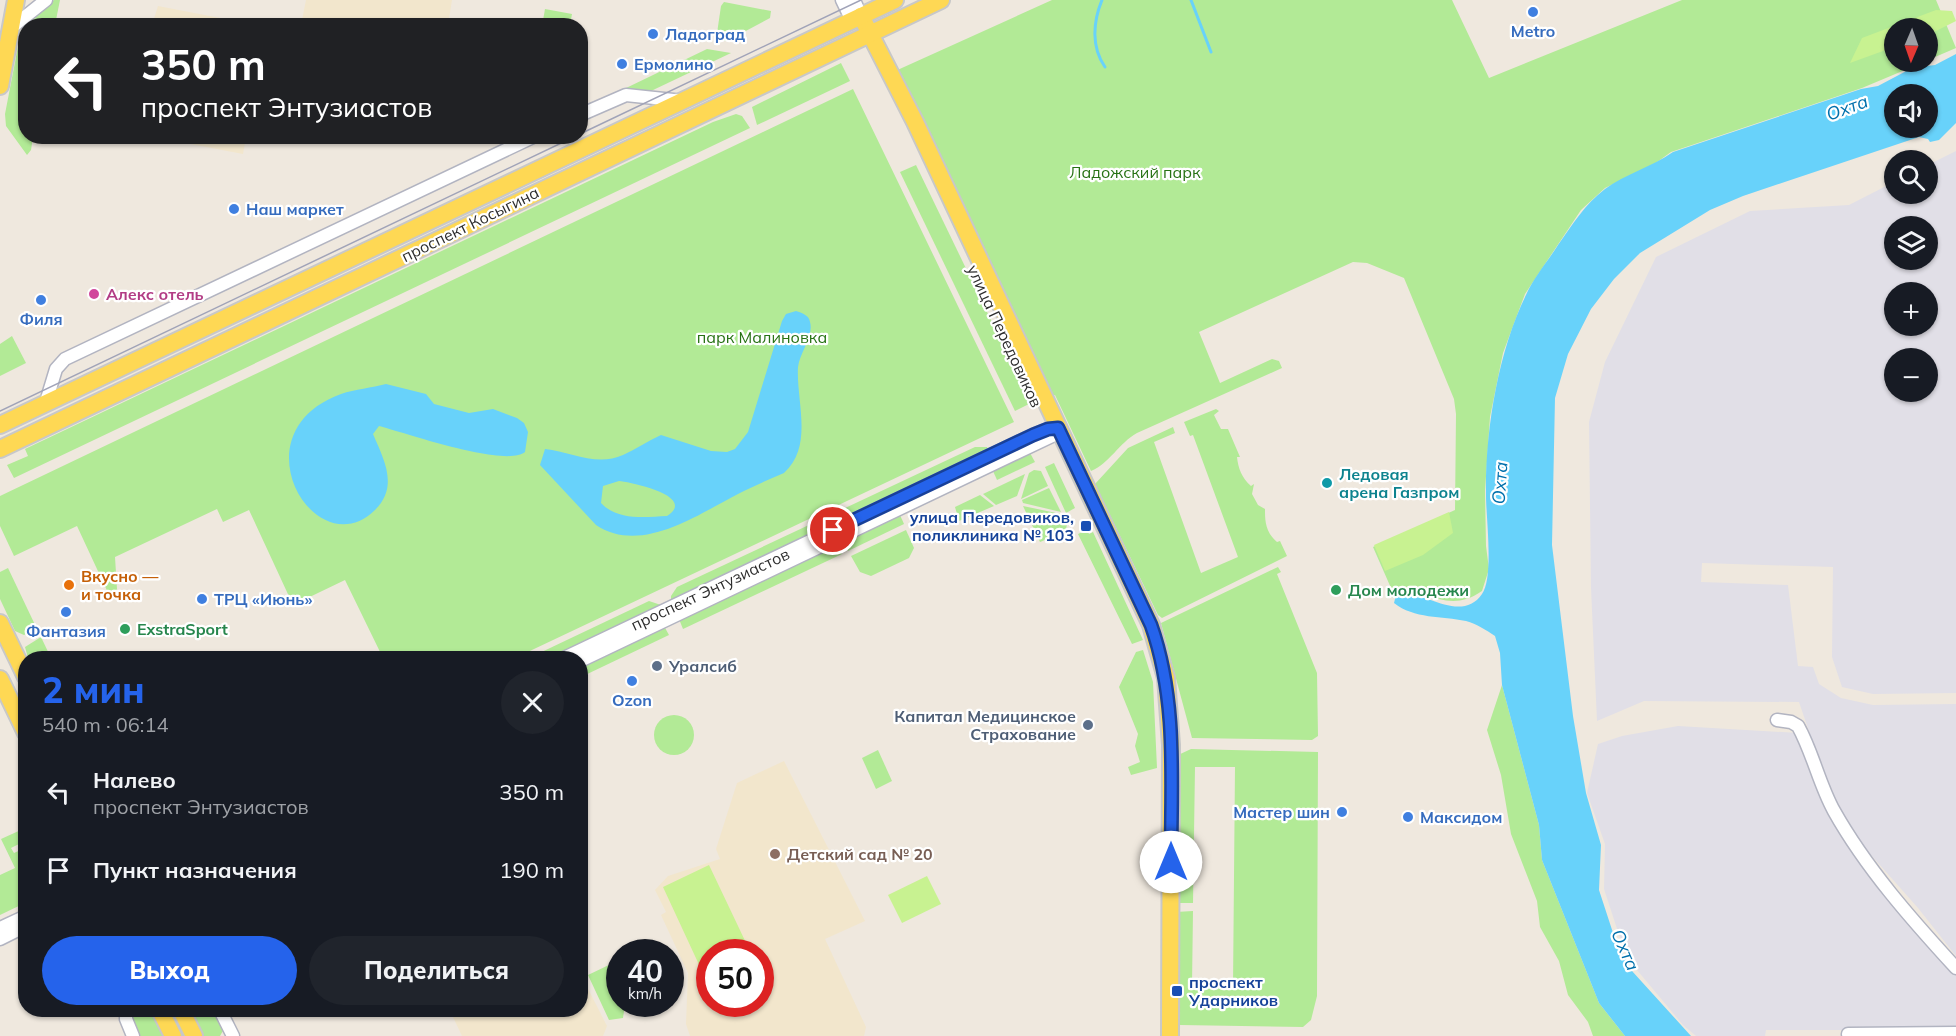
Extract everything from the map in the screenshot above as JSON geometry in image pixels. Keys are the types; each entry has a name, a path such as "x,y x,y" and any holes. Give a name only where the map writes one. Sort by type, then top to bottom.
{"main road":[{"path":"0,86 16,0"},
{"name":"проспект Косыгина","path":"0,425 895,0"},
{"name":"проспект Косыгина","path":"0,449 940,0"},
{"name":"улица Передовиков","path":"857,18 1053,431 1143,628 1157,680 1161,745 1161,1036"},
{"name":"улица Передовиков","path":"1053,431 1151,625 1166,678 1171,754 1170,1036"},
{"path":"0,623 18,660"},
{"path":"0,679 18,716"},
{"path":"164,1017 173,1036"},
{"path":"184,1017 194,1036"}],"street":[{"path":"24,18 46,0"},
{"name":"улица Передовиков","path":"842,0 857,18"},
{"name":"улица Передовиков","path":"854,0 857,18"},
{"path":"11,28 18,22"},
{"path":"588,112 626,95 683,102"},
{"path":"46,402 56,369 65,359 518,144"},
{"name":"проспект Энтузиастов","path":"579,651 1053,431"},
{"name":"проспект Энтузиастов","path":"588,657 1053,431"},
{"path":"1777,720 1791,722 1798,726 1825,794 1851,839 1897,900 1956,968"},
{"path":"0,928 18,920"},
{"path":"0,939 18,930"},
{"path":"126,1017 133,1036"},
{"path":"224,1017 233,1036"},
{"path":"1848,1034 1956,1033"}],"shaded area":[{"path":"306,0 452,0 449,18 302,18"},
{"path":"158,6 220,18 154,18"},
{"path":"191,144 245,144 243,154"},
{"path":"1956,151 1956,693 1873,694 1842,687 1832,657 1833,567 1702,563 1701,582 1788,585 1798,666 1813,667 1819,684 1841,698 1873,705 1956,704 1956,956 1918,908 1855,837 1829,790 1799,702 1644,701 1597,721 1591,588 1589,422 1605,362 1656,257 1750,211 1849,205 1884,187 1884,204 1938,204 1938,160"},
{"path":"1678,726 1799,733 1819,790 1845,842 1891,901 1956,975 1956,1030 1766,1030 1765,1036 1696,1036 1683,1025 1637,970 1620,938 1604,889 1605,844 1587,793 1598,744 1622,736"},
{"path":"784,761 865,921 825,939 866,1027 864,1036 690,1036 686,1024 688,973 684,964 684,939 672,939 661,915 666,912 655,890 668,876 720,859 716,849 737,783"},
{"path":"588,989 607,1026 603,1036 462,1036 453,1017 588,1017"}],"green space":[{"path":"54,0 60,0 56,18 35,18"},
{"name":"Ладожский парк","path":"1052,0 1452,0 1489,78 1682,0 1936,0 1956,48 1938,56 1938,18 1884,18 1884,72 1900,72 1862,88 1671,152 1653,165 1605,188 1581,210 1525,294 1503,353 1490,417 1485,491 1486,546 1489,569 1482,591 1470,598 1458,601 1448,601 1404,589 1391,588 1373,547 1455,510 1456,414 1454,399 1404,278 1367,263 1353,262 1199,332 1220,383 1272,359 1279,361 1282,368 1137,433 1103,464 1091,471 1055,395 1050,397 893,72"},
{"path":"724,2 771,11 770,18 727,41 716,40 721,6"},
{"path":"545,9 572,14 571,18 543,18"},
{"path":"1936,10 1952,11 1956,21 1938,30 1938,18 1915,18"},
{"path":"1884,30 1884,51 1850,63 1862,38"},
{"path":"18,47 18,143 6,126 5,114"},
{"path":"707,49 731,53 651,91 624,89"},
{"path":"841,63 850,81 757,125 752,107"},
{"name":"парк Малиновка","path":"853,89 1014,422 530,651 380,651 345,580 293,605 249,510 223,522 217,509 115,557 117,589 110,597 77,526 14,556 0,526 0,496"},
{"path":"736,114 742,116 750,128 14,478 7,465 28,456 25,449 713,122"},
{"path":"19,144 32,144 27,155"},
{"path":"916,165 1031,403 1015,411 900,172"},
{"path":"12,336 26,363 0,376 0,344"},
{"path":"1216,409 1219,411 1214,415 1221,429 1228,429 1240,457 1237,457 1241,473 1251,486 1254,484 1252,494 1258,505 1265,509 1268,530 1277,542 1280,541 1287,556 1162,618 1158,615 1095,484 1128,448 1173,427 1175,433 1154,442 1201,573 1238,557 1193,435 1190,436 1184,422"},
{"path":"975,447 987,447 989,451 671,602 671,596 677,587"},
{"path":"1030,453 1035,462 997,480 993,471"},
{"path":"1054,463 1075,508 1066,513 1045,467"},
{"path":"1034,470 1041,471 1048,486 1021,499 1029,473"},
{"path":"1025,474 1017,496 996,505 983,494"},
{"path":"1049,488 1061,512 1023,503 1022,500"},
{"path":"980,495 994,506 959,521 955,507"},
{"path":"1023,506 1061,514 1067,525 1065,532 1040,542"},
{"path":"1449,512 1453,533 1423,555 1385,571 1374,545"},
{"path":"900,515 904,524 848,551 845,541"},
{"path":"906,530 914,548 909,558 871,576 860,572 851,556"},
{"path":"1087,530 1089,534 1093,532 1143,640 1132,644 1078,534"},
{"path":"834,546 842,554 683,629 679,619"},
{"path":"1278,567 1281,572 1277,574 1317,673 1318,736 1312,740 1192,738 1161,623"},
{"path":"8,568 37,629 24,635 15,631 0,599 0,572"},
{"path":"649,601 664,606 568,651 544,651"},
{"path":"664,626 669,635 588,674 588,663"},
{"path":"41,637 48,651 26,651 25,647"},
{"path":"1143,650 1153,682 1157,768 1131,775 1128,767 1140,762 1135,746 1138,734 1119,687 1136,652"},
{"path":"1502,685 1539,825 1542,860 1599,1003 1625,1036 1593,1036 1588,1022 1568,995 1559,961 1540,927 1537,901 1511,834 1501,775 1487,730"},
{"path":"674,715 682,716 688,721 693,727 693,743 688,749 682,754 674,755 666,754 660,749 655,743 654,735 655,727 660,721 666,716"},
{"path":"1191,749 1318,752 1317,996 1311,1020 1303,1027 1180,1025 1180,979 1176,979 1176,912 1193,911 1192,985 1233,986 1235,767 1195,767 1193,903 1176,903 1176,756"},
{"path":"878,750 892,781 876,789 862,758"},
{"path":"18,831 18,844 11,848 14,853 18,851 18,906 0,915 0,875 15,868 1,839"},
{"path":"709,865 744,939 696,939 696,958 663,887"},
{"path":"927,876 941,904 902,923 888,895"},
{"path":"606,966 606,1014 588,975"},
{"path":"131,1017 155,1017 164,1036 137,1036"},
{"path":"192,1017 219,1017 224,1029 220,1036 202,1036"},
{"path":"608,1017 623,1017 623,1018 609,1020"}],"water":[{"name":"Охта","path":"1956,54 1956,123 1939,140 1930,142 1924,138 1938,138 1938,84 1884,84 1884,138 1916,138 1743,196 1710,210 1640,253 1614,279 1591,309 1568,354 1555,398 1552,545 1573,716 1586,793 1601,845 1599,890 1615,939 1632,971 1691,1036 1625,1036 1599,1003 1542,860 1539,825 1502,685 1500,653 1495,636 1478,625 1466,621 1410,612 1394,603 1396,595 1403,591 1444,604 1465,606 1474,602 1486,586 1489,561 1486,470 1491,419 1501,366 1516,317 1529,288 1591,201 1613,184 1673,152 1861,89 1878,86 1904,72 1938,72 1938,63"},
{"path":"796,311 805,315 811,327 798,367 802,423 799,450 784,473 668,529 631,536 613,533 596,525 540,465 545,449 604,460 623,455 661,435 711,451 727,452 735,449 748,432 786,314","holes":["619,481 659,491 674,502 674,509 667,516 632,517 615,513 601,503 603,486"]},
{"path":"386,384 426,394 434,404 469,413 493,409 517,418 524,423 528,432 525,452 514,456 478,453 379,426 373,434 385,463 388,482 382,501 375,510 352,523 330,522 310,509 296,488 289,463 293,437 309,413 341,394"}],"waterway":[{"path":"1102,0 1095,34 1097,51 1105,67"},
{"path":"1191,0 1211,52"}],"tram line":[{"path":"588,130 861,0"},
{"path":"0,411 559,144"}],"place":[{"name":"Metro","path":"1533,12"},
{"name":"Ладоград","path":"653,34"},
{"name":"Ермолино","path":"622,64"},
{"name":"Наш маркет","path":"234,209"},
{"name":"Алекс отель","path":"94,294"},
{"name":"Филя","path":"41,300"},
{"name":"Ледовая арена Газпром","path":"1327,483"},
{"name":"улица Передовиков, поликлиника № 103","path":"1086,526"},
{"name":"Вкусно — и точка","path":"69,585"},
{"name":"Дом молодежи","path":"1336,590"},
{"name":"ТРЦ «Июнь»","path":"202,599"},
{"name":"Фантазия","path":"66,612"},
{"name":"ExstraSport","path":"125,629"},
{"name":"Уралсиб","path":"657,666"},
{"name":"Ozon","path":"632,681"},
{"name":"Капитал Медицинское Страхование","path":"1088,725"},
{"name":"Мастер шин","path":"1342,812"},
{"name":"Максидом","path":"1408,817"},
{"name":"Детский сад № 20","path":"775,854"},
{"name":"проспект Ударников","path":"1177,991"}],"route":[{"path":"833,530 1033,435 1058,428 1151,625 1160,651 1169,706 1171,862"}]}
